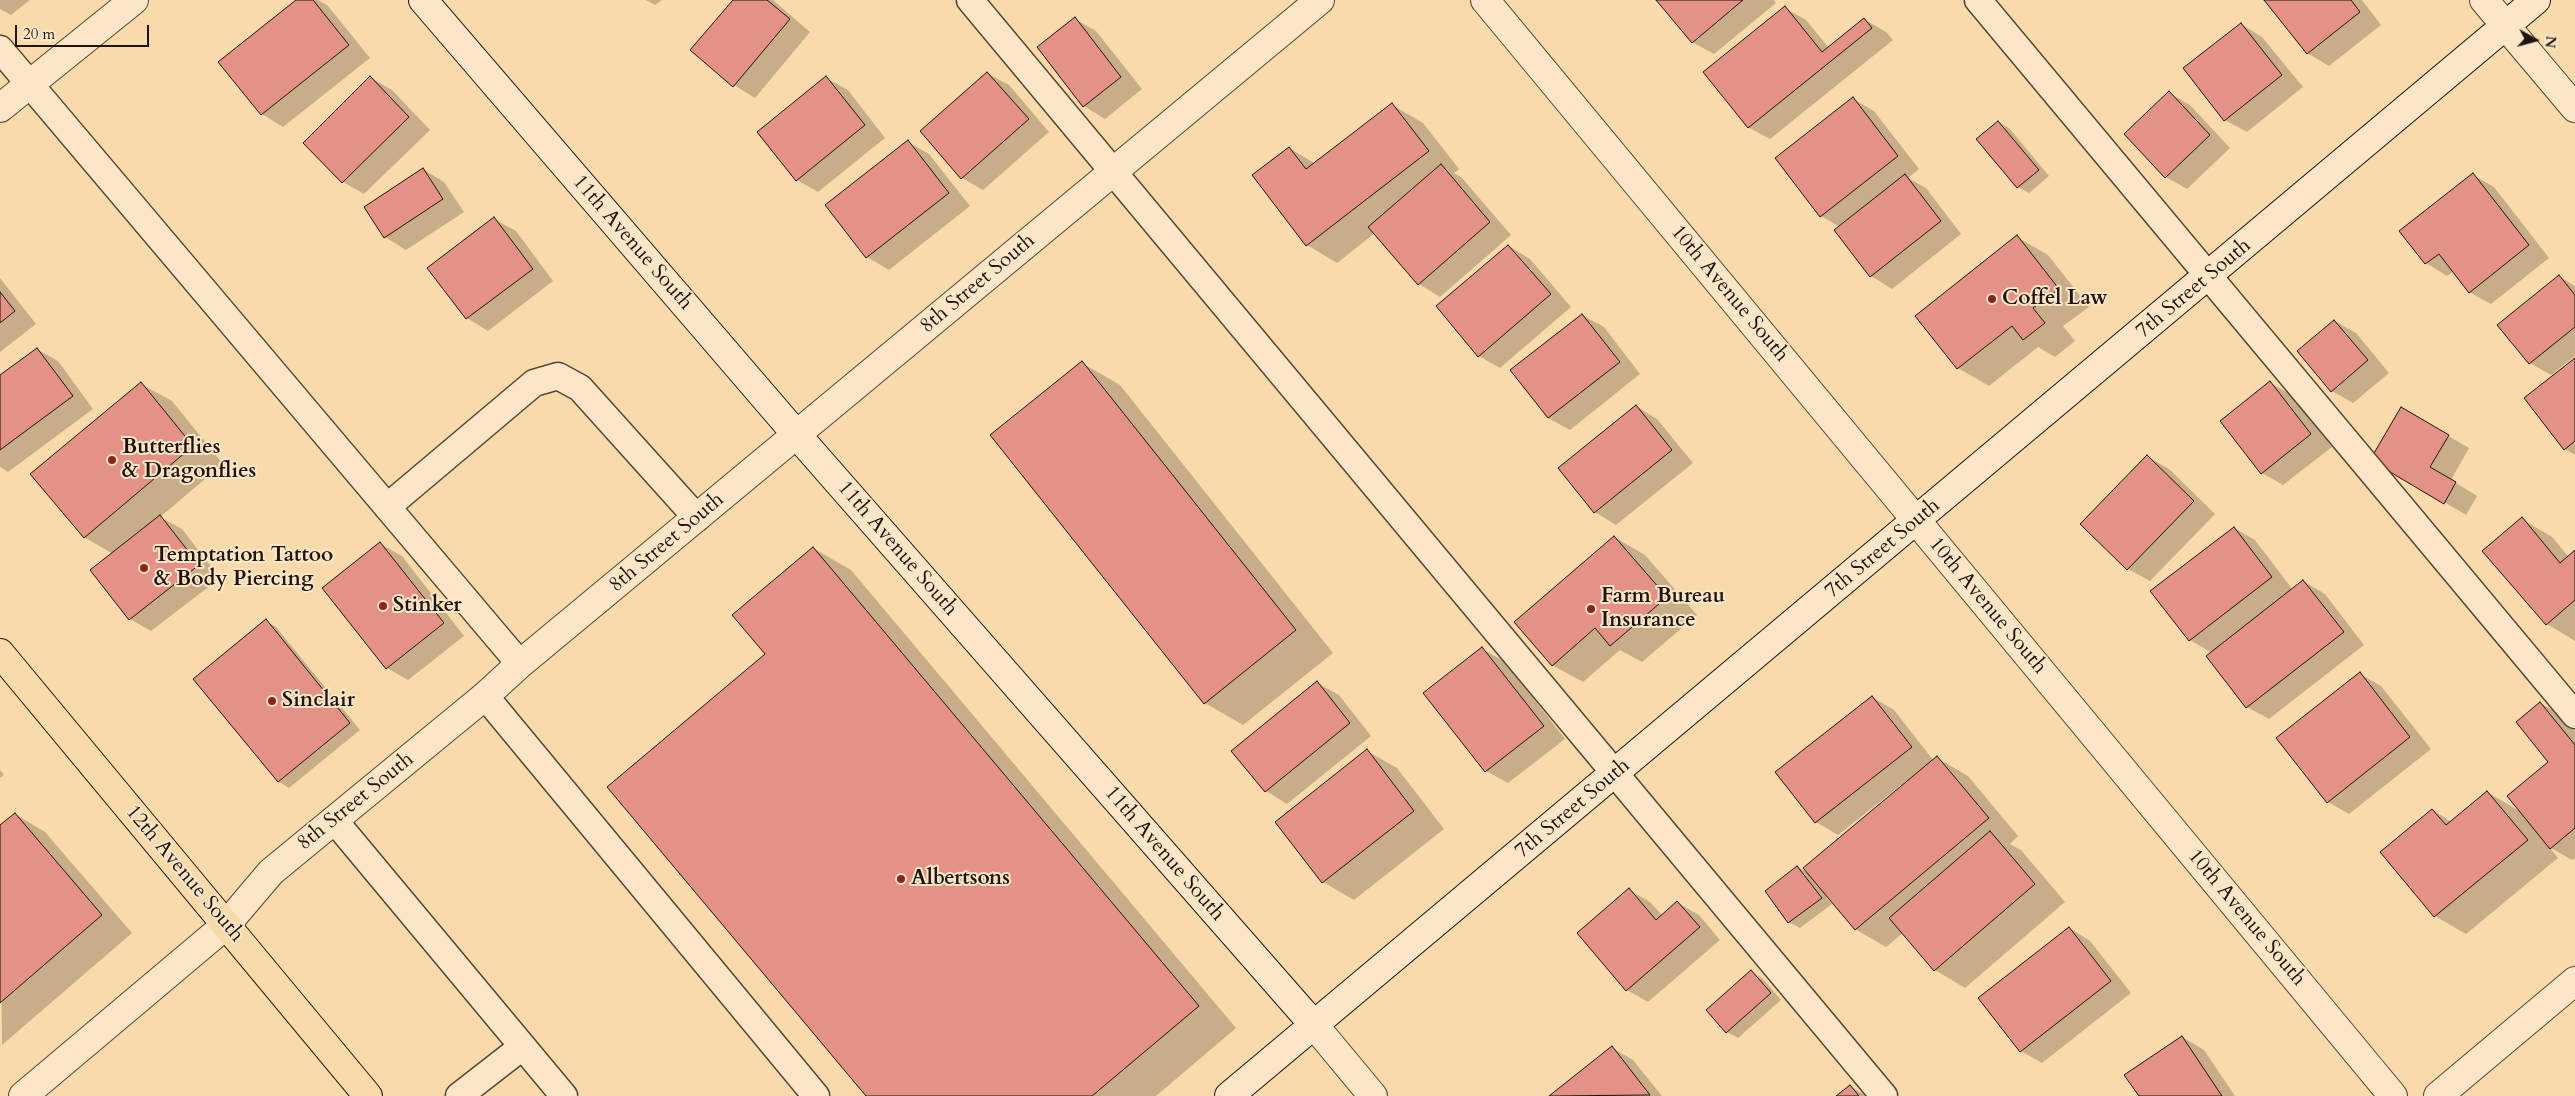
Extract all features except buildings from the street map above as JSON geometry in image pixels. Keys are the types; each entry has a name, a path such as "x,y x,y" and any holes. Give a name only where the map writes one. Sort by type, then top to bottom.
{"main road":[{"name":"12th Avenue South","path":"0,653 368,1096"}],"street":[{"path":"0,108 134,0"},
{"name":"11th Avenue South","path":"423,0 796,434 1314,1025 1373,1096"},
{"name":"8th Street South","path":"23,1096 226,926 271,872 486,696 520,664 1320,0"},
{"name":"10th Avenue South","path":"1485,0 2394,1096"},
{"path":"2484,0 2575,108"},
{"name":"7th Street South","path":"1229,1096 2536,0"},
{"path":"2438,1096 2575,981"}],"lane":[{"path":"970,0 1884,1096"},
{"path":"1978,0 2575,715"},
{"path":"0,49 520,664"},
{"path":"387,507 534,382 558,376 580,388 697,518"},
{"path":"486,696 816,1096"},
{"path":"334,820 564,1096"},
{"path":"459,1096 522,1046"}],"place":[{"name":"Coffel Law","path":"1992,299"},
{"name":"Butterflies & Dragonflies","path":"112,460"},
{"name":"Temptation Tattoo & Body Piercing","path":"144,568"},
{"name":"Stinker","path":"383,606"},
{"name":"Farm Bureau Insurance","path":"1591,609"},
{"name":"Sinclair","path":"272,701"},
{"name":"Albertsons","path":"901,879"}]}
